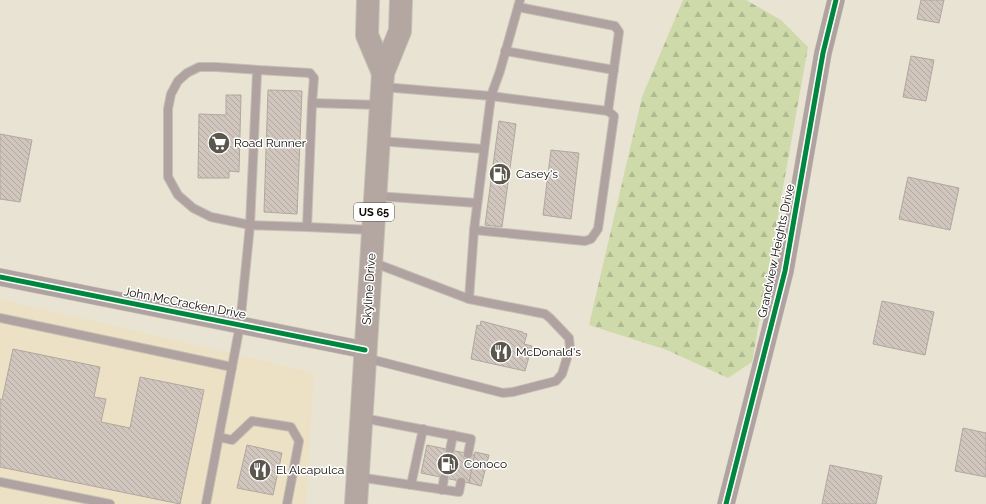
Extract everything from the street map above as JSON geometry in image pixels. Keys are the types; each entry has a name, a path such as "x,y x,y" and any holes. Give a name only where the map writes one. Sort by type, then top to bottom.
{"highway":[{"name":"Skyline Drive","path":"368,0 367,35 382,89"},
{"name":"Skyline Drive","path":"356,504 382,89 400,31 401,0"}],"street":[{"name":"Grandview Heights Drive","path":"726,504 785,271 823,53 836,0"},
{"name":"John McCracken Drive","path":"0,276 240,325 365,354"}],"lane":[{"path":"469,299 474,230 491,96 519,4 615,26 619,32 608,111"},
{"path":"505,51 614,70"},
{"path":"306,227 314,78 310,73 216,67 198,67 187,73 178,81 171,94 168,110 168,177 178,194 193,208 210,217 250,225 373,230"},
{"path":"206,504 240,325 250,225 257,73 259,70"},
{"path":"312,103 382,89 491,96 608,111 614,116 598,229 591,239 585,241 474,230"},
{"path":"378,141 484,150"},
{"path":"375,196 477,203"},
{"path":"365,354 503,392 513,392 556,381 562,374 570,348 569,338 545,314 469,299 371,262"},
{"path":"0,318 232,367"},
{"path":"361,417 471,439 468,454"},
{"path":"219,437 232,440 252,421 291,427 299,441 287,504"},
{"path":"411,485 423,429"},
{"path":"450,450 453,435"},
{"path":"358,477 459,492 461,482"},
{"path":"442,490 444,478"},
{"path":"0,482 110,504"}],"shaded area":[{"path":"0,299 314,373 306,504 0,504"}],"green space":[{"path":"683,0 746,0 781,20 808,47 752,362 728,378 667,350 589,325 642,97"}],"building":[{"path":"921,0 944,0 939,23 917,19"},
{"path":"911,56 934,60 926,101 903,97"},
{"path":"268,90 302,91 297,214 264,212"},
{"name":"Road Runner","path":"226,95 241,95 239,172 229,171 229,178 198,178 199,114 226,115"},
{"name":"Casey's","path":"499,121 516,124 502,227 485,225"},
{"path":"0,134 32,140 20,202 0,199"},
{"path":"551,150 579,153 571,219 543,215"},
{"path":"908,177 959,188 950,230 899,219"},
{"path":"882,301 934,312 925,355 873,344"},
{"name":"McDonald's","path":"481,321 527,334 524,344 532,346 525,371 471,359 477,325 480,326"},
{"path":"13,349 100,367 94,397 106,399 101,422 130,428 140,377 204,390 180,504 0,467 0,399 2,400"},
{"path":"963,428 986,433 986,477 955,471"},
{"name":"El Alcapulca","path":"247,445 282,453 273,495 237,488"},
{"name":"Conoco","path":"427,445 475,455 469,483 421,473"},
{"path":"475,452 489,455 481,486 469,483"},
{"path":"830,465 882,476 876,504 822,504"}],"cycle path":[{"path":"726,504 785,271 823,53 836,0"},
{"path":"0,277 365,350"}],"place":[{"name":"Road Runner","path":"219,143"},
{"name":"Casey's","path":"500,174"},
{"name":"McDonald's","path":"501,352"},
{"name":"Conoco","path":"448,464"},
{"name":"El Alcapulca","path":"260,470"}]}
